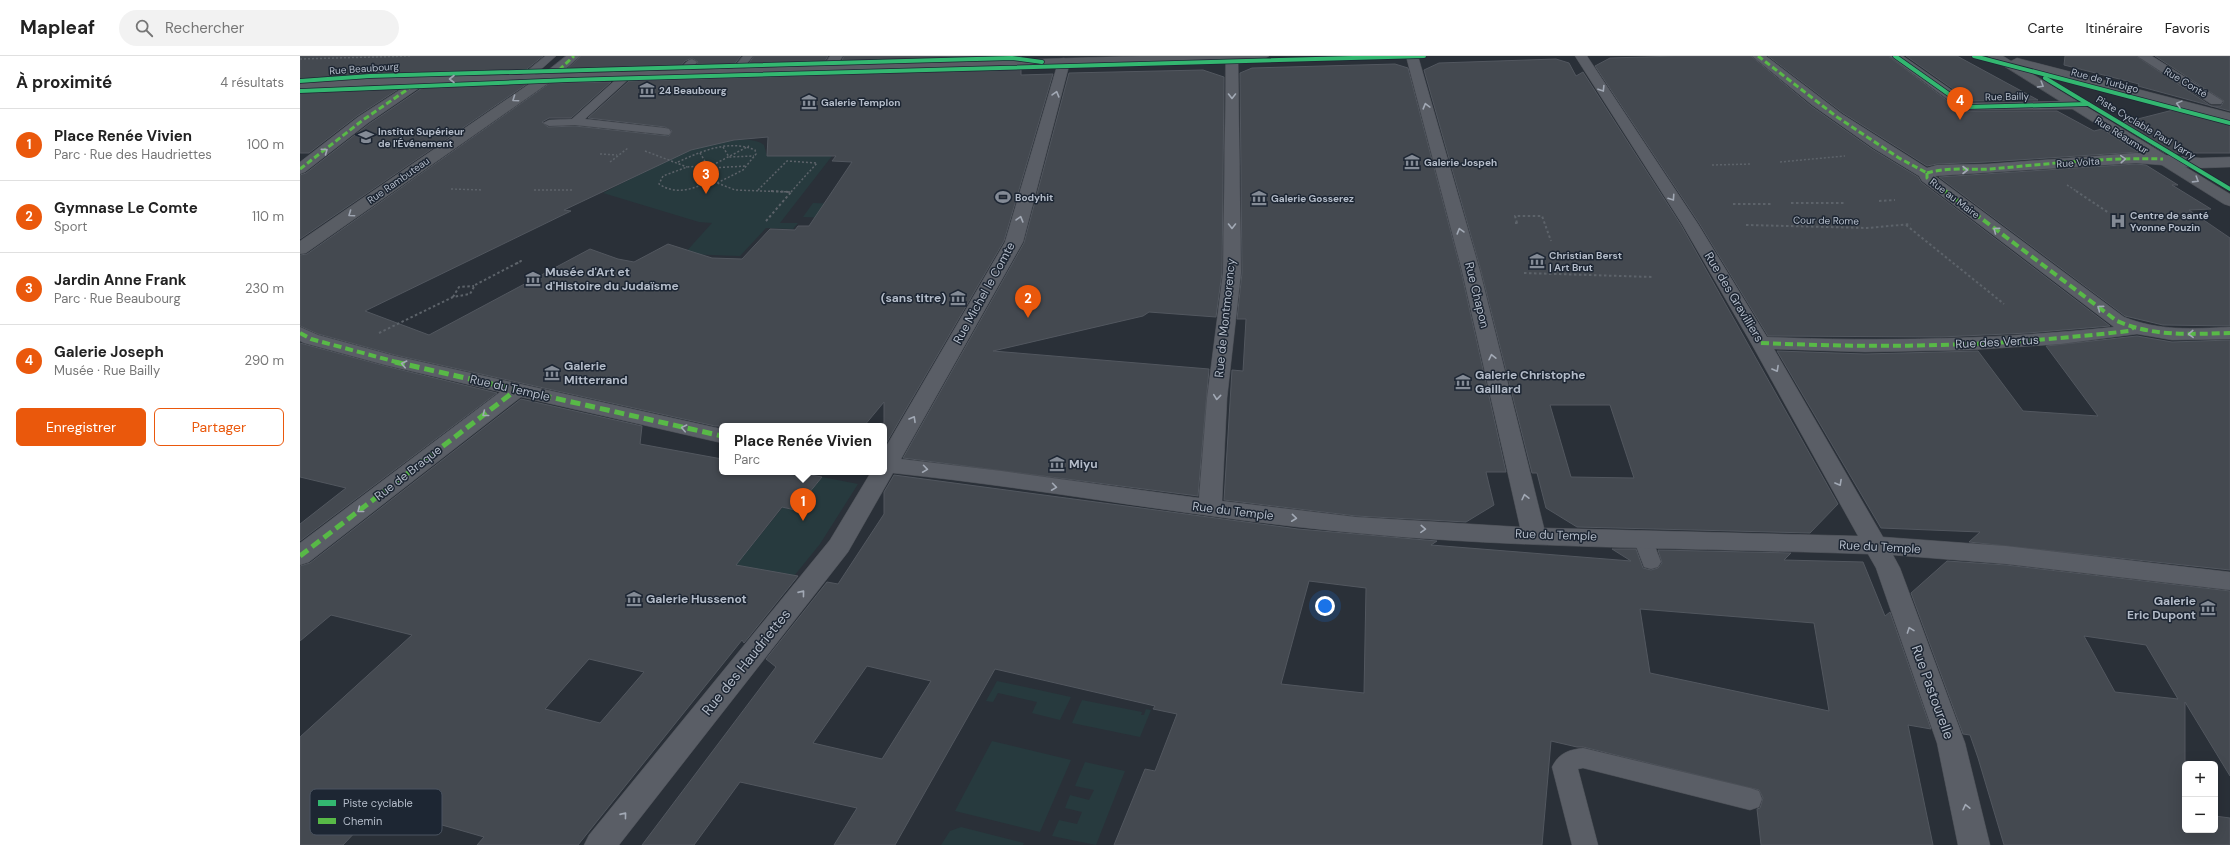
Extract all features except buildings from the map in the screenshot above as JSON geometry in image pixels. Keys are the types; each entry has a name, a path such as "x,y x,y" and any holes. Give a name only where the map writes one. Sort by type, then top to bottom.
{"main road":[{"name":"Rue Beaubourg","path":"300,86 423,79 547,78 683,74 1040,59 1064,62 1264,56"},
{"name":"Rue Réaumur","path":"1994,56 2230,201"},
{"name":"Rue de Turbigo","path":"1994,56 2230,117"},
{"name":"Rue Rambuteau","path":"300,248 547,78"}],"street":[{"name":"Rue Rambuteau","path":"547,78 574,56"},
{"path":"827,69 837,56"},
{"name":"Rue de Montmorency","path":"1210,507 1217,398 1232,273 1232,56"},
{"name":"Rue Chapon","path":"1412,56 1472,271 1534,535"},
{"name":"Rue des Gravilliers","path":"1581,56 1652,168 1690,224 1761,343 1875,545"},
{"name":"Rue au Maire","path":"1758,56 1811,98 1860,133 1914,168 1927,173 1928,178 2110,316 2133,328"},
{"name":"Rue Bailly","path":"1895,56 1967,107 2074,105"},
{"name":"Rue Conté","path":"2143,56 2216,101 2205,111"},
{"name":"Rue Michel le Comte","path":"887,463 1014,242 1064,62"},
{"path":"300,169 350,132 363,120 423,79"},
{"path":"2216,101 2230,102"},
{"name":"Rue Volta","path":"1927,173 1937,170 1987,169 2136,158 2227,164"},
{"name":"Rue des Vertus","path":"1761,343 1899,346 1955,344 2040,340 2129,331 2133,328 2169,335 2230,333"},
{"name":"Rue du Temple","path":"300,333 311,339 392,361 719,435"},
{"name":"Rue de Braque","path":"300,556 516,390"},
{"name":"Rue du Temple","path":"887,468 1210,507 1236,512 1357,525 1534,535 1875,545 2004,555 2230,581"},
{"name":"Rue des Haudriettes","path":"600,845 839,546 880,475"},
{"name":"Rue Pastourelle","path":"1875,545 1888,568 1951,742 1974,845"}],"lane":[{"path":"525,78 551,56"},
{"path":"735,72 748,56"},
{"path":"683,74 692,62"},
{"path":"575,122 627,75"},
{"path":"549,123 575,122 616,125 626,128 665,132"},
{"path":"1643,538 1651,562"},
{"path":"1585,845 1564,767 1572,760 1583,758 1750,799"}],"path":[{"path":"300,59 410,56"},
{"path":"678,162 700,153 734,145 749,146 755,150 754,156 746,166 717,183"},
{"path":"610,162 630,146"},
{"path":"708,168 749,146"},
{"path":"723,147 729,157"},
{"path":"700,153 708,168 714,173 710,180 695,187 676,190 662,187 659,184 663,176 687,167 708,168 746,166"},
{"path":"600,154 618,155"},
{"path":"729,157 754,156"},
{"path":"1780,162 1845,156"},
{"path":"670,160 687,167"},
{"path":"758,190 787,161 817,163 766,221"},
{"path":"1712,165 1752,164"},
{"path":"710,180 735,190 790,192"},
{"path":"2065,184 2109,213"},
{"path":"451,189 483,190"},
{"path":"534,190 572,190"},
{"path":"1879,201 1895,200"},
{"path":"1791,203 1844,203"},
{"path":"1733,204 1772,204"},
{"path":"1517,223 1515,216 1542,216 1543,223 1551,241"},
{"path":"1543,223 1548,223"},
{"path":"1905,225 2004,304"},
{"path":"453,297 459,287 475,286 516,264"},
{"path":"1524,273 1653,277"},
{"path":"376,335 453,297 470,294 475,286"}],"green space":[{"path":"606,132 692,137 686,151 737,140 748,140 757,141 764,145 767,156 832,156 780,223 798,223 793,229 766,228 740,256 684,254 712,223 699,222 603,193 656,166"},
{"path":"813,203 841,204 831,218 803,217"},
{"path":"822,477 858,484 820,544 794,576 736,565 783,507 795,510"},
{"path":"997,681 1071,697 1060,720 1032,713 1037,702 998,693 993,702 986,701"},
{"path":"1082,700 1142,712 1141,715 1144,715 1146,709 1151,710 1140,737 1072,723"},
{"path":"992,741 1071,760 1040,832 955,811"},
{"path":"1085,762 1125,771 1096,845 1052,836 1059,820 1077,824 1082,812 1065,808 1070,795 1089,800 1094,790 1075,786"},
{"path":"961,827 1024,843 1023,845 941,845 950,831"}],"marked path":[{"path":"559,70 574,56"},
{"path":"1758,56 1837,117 1899,158 1920,171 1927,173"},
{"path":"300,169 363,120 411,87"},
{"path":"1927,173 1937,170 1987,169 2136,158 2163,159"},
{"path":"1927,173 1927,178 2117,321 2144,331 2158,333 2230,333"},
{"path":"1761,343 1934,346 2003,343 2073,337 2129,331 2133,328"},
{"path":"300,333 311,339 392,361 719,435"},
{"path":"300,556 516,390"}],"cycle path":[{"path":"300,91 568,80 1424,56"},
{"name":"Piste Cyclable Paul Varry","path":"1895,56 1967,107 2088,104"},
{"name":"Piste Cyclable Paul Varry","path":"1974,56 2230,123"},
{"path":"300,81 370,76 1012,58 1042,62"},
{"name":"Piste Cyclable Paul Varry","path":"2045,78 2230,189"}],"place":[{"name":"24 Beaubourg","path":"647,90"},
{"name":"Galerie Templon","path":"809,102"},
{"name":"Galerie Joseph","path":"1960,120"},
{"name":"Institut Supérieur de l'Événement","path":"366,137"},
{"name":"Galerie Jospeh","path":"1412,162"},
{"name":"Jardin Anne Frank","path":"706,194"},
{"name":"Bodyhit","path":"1003,197"},
{"name":"Galerie Gosserez","path":"1259,198"},
{"name":"Centre de santé Yvonne Pouzin","path":"2118,221"},
{"name":"Christian Berst | Art Brut","path":"1537,261"},
{"name":"Musée d'Art et d'Histoire du Judaïsme","path":"533,279"},
{"name":"(sans titre)","path":"958,298"},
{"name":"Gymnase Le Comte","path":"1028,318"},
{"name":"Galerie Mitterrand","path":"552,373"},
{"name":"Galerie Christophe Gaillard","path":"1463,382"},
{"name":"Miyu","path":"1057,464"},
{"name":"Place Renée Vivien","path":"803,521"},
{"name":"Galerie Hussenot","path":"634,599"},
{"name":"Galerie Eric Dupont","path":"2208,608"}]}
